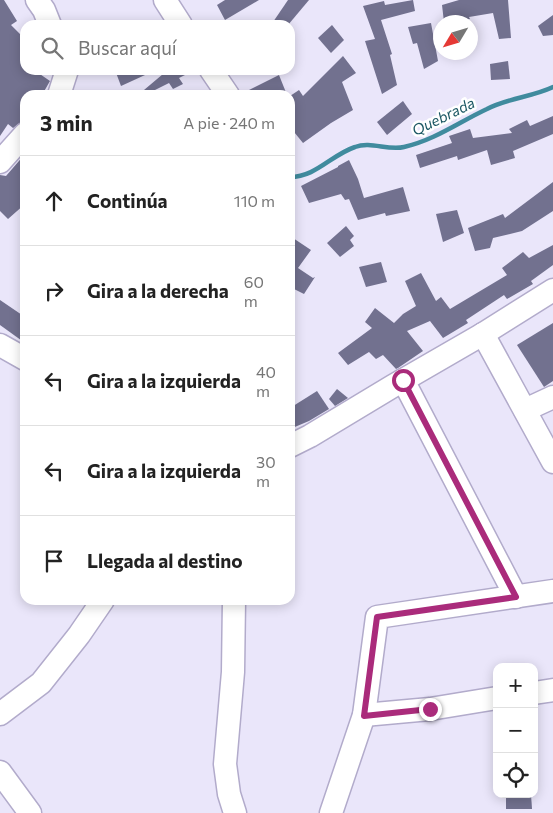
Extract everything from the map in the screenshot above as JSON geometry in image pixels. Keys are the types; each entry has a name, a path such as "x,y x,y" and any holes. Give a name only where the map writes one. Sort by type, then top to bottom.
{"street":[{"path":"37,0 48,20"},
{"path":"165,0 178,20"},
{"path":"61,90 65,75"},
{"path":"214,75 225,90"},
{"path":"0,162 20,140"},
{"path":"295,444 483,334 553,290"},
{"path":"483,334 553,462"},
{"path":"0,346 20,356"},
{"path":"403,380 516,597"},
{"path":"525,410 553,397"},
{"path":"331,813 364,716 377,617 553,591"},
{"path":"0,714 41,683 79,635 100,605"},
{"path":"234,605 233,672 225,764 228,794 235,813"},
{"path":"538,692 553,690"},
{"path":"364,716 430,709 493,699"},
{"path":"0,772 30,813"}],"building":[{"path":"0,0 4,0 17,21 11,25 20,34 20,75 41,75 50,81 45,90 20,90 20,123 13,128 8,124 0,136"},
{"path":"225,0 259,0 225,20 217,5"},
{"path":"288,0 309,0 292,20 274,20"},
{"path":"413,0 415,11 381,20 392,54 390,55 397,85 382,94 365,41 375,39 363,6 384,1 385,5"},
{"path":"459,0 508,0 511,38 499,39 493,13 478,16 443,15 442,5"},
{"path":"553,15 553,35 543,36 538,26"},
{"path":"431,23 433,60 438,61 424,69 417,43 413,44 408,27"},
{"path":"332,25 344,40 331,53 318,38"},
{"path":"343,56 356,73 342,82 353,110 303,143 295,133 295,93 299,90 303,96"},
{"path":"508,61 510,79 491,80 490,64"},
{"path":"117,75 145,75 121,86"},
{"path":"162,75 185,75 179,78 183,84 173,89 169,83 155,90 144,90"},
{"path":"279,75 285,90 249,90"},
{"path":"403,101 412,114 387,135 377,122"},
{"path":"553,116 553,134 513,151 515,158 491,165 487,150 458,160 457,156 420,168 416,155 452,143 449,136 470,129 473,138 512,133 509,129 527,120 530,126"},
{"path":"20,160 20,208 8,219 0,211 0,175 6,176"},
{"path":"349,160 364,198 403,187 410,211 386,216 385,213 358,220 349,199 345,200 341,194 309,203 301,186"},
{"path":"553,182 553,211 522,231 493,238 490,248 475,251 468,228 503,214 505,218"},
{"path":"457,210 464,233 443,242 436,214"},
{"path":"346,226 354,236 350,240 354,246 340,257 327,243"},
{"path":"295,239 311,250 298,268 313,278 315,277 304,294 295,290"},
{"path":"553,245 553,265 531,281 533,284 507,299 504,295 466,320 468,323 443,338 430,321 407,331 423,351 398,368 396,369 383,355 376,359 369,352 348,365 338,353 372,328 365,322 375,308 394,323 403,314 416,306 405,281 421,273 436,301 441,297 450,309 507,275 502,268 523,252 529,258"},
{"path":"381,262 387,282 366,287 359,267"},
{"path":"0,300 20,314 20,339 0,325"},
{"path":"553,323 553,381 544,387 517,345"},
{"path":"337,389 348,398 335,406 329,399"},
{"path":"317,391 329,409 295,427 295,405"},
{"path":"506,798 531,798 532,809 506,809"}],"waterway":[{"name":"Quebrada","path":"295,176 316,170 338,155 361,145 398,148 415,144 437,135 495,105 553,87"}],"route":[{"path":"403,380 516,597 377,617 364,716 430,709"}]}
